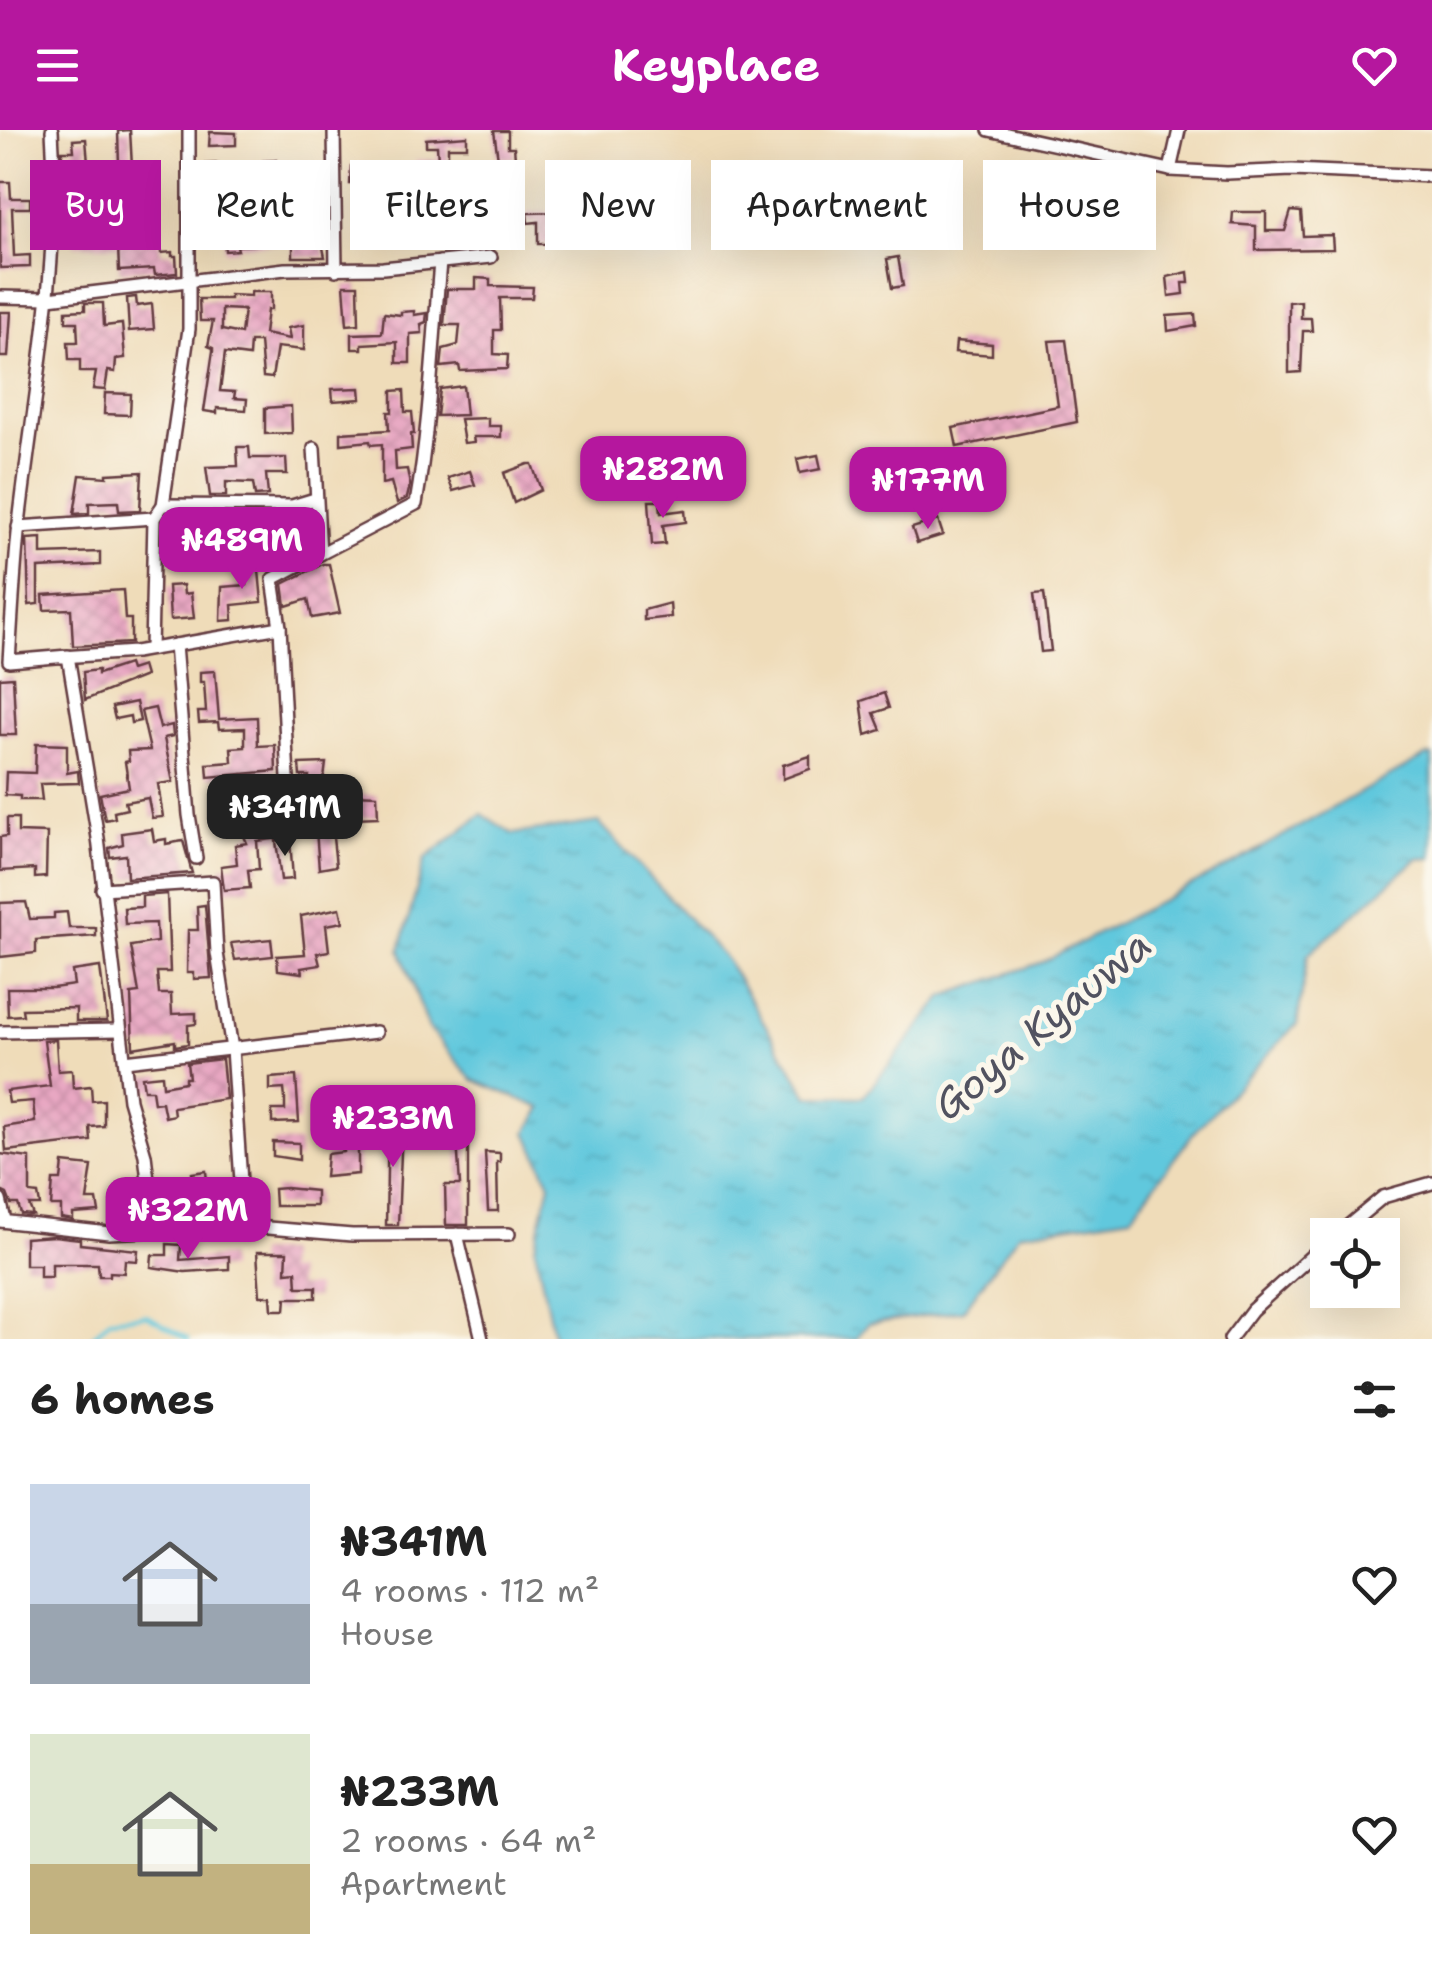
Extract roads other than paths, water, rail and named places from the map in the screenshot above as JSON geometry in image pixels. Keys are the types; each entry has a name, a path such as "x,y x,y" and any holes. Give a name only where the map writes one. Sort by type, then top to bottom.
{"street":[{"path":"52,130 55,180 49,298 18,528 9,661 151,649 280,627"},
{"path":"151,649 154,518 162,505 188,328 189,130"},
{"path":"334,130 336,270"},
{"path":"989,130 1170,170 1432,176"},
{"path":"1170,170 1179,130"},
{"path":"0,297 49,298 284,269 336,270 491,257"},
{"path":"349,811 290,816 274,579 416,504 428,436 428,392 440,262"},
{"path":"314,448 320,554"},
{"path":"162,505 292,506 315,499"},
{"path":"18,528 154,518"},
{"path":"175,645 196,858"},
{"path":"0,664 68,656"},
{"path":"68,656 98,838 129,1100 144,1155 154,1230"},
{"path":"102,888 213,882 217,953 232,1048 244,1226"},
{"path":"0,1032 120,1030"},
{"path":"125,1061 376,1032"},
{"path":"1358,1218 1383,1197 1432,1183"},
{"path":"0,1200 2,1220 109,1233 244,1226 352,1235 509,1234"},
{"path":"457,1234 482,1339"},
{"path":"1230,1339 1252,1310 1310,1257"}],"water":[{"path":"1432,756 1432,858 1417,859 1308,955 1297,1024 1195,1131 1131,1216 1019,1233 963,1310 868,1324 856,1339 554,1339 535,1247 550,1184 527,1132 542,1108 473,1080 429,1029 400,950 425,859 482,814 513,834 599,822 727,961 808,1096 863,1097 944,996 1043,962 1232,864"}],"waterway":[{"name":"Goya Kyauwa","path":"91,1339 110,1319 146,1315 188,1339"}]}
